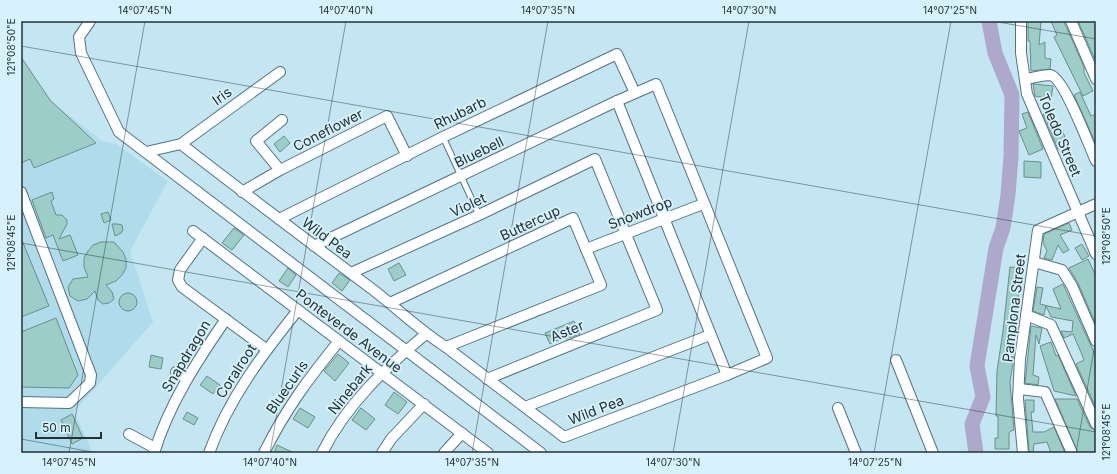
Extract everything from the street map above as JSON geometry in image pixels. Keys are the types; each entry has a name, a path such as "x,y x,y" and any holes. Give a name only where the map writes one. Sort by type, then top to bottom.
{"street":[{"path":"90,21 79,37 81,53 119,132 541,453"},
{"name":"Toledo Street","path":"1021,21 1021,53 1027,94 1096,254"},
{"path":"1071,21 1096,78"},
{"name":"Rhubarb","path":"279,220 442,137 617,54 635,93"},
{"name":"Iris","path":"182,144 280,72"},
{"path":"1026,79 1050,76 1057,79 1066,93 1096,161"},
{"name":"Wild Pea","path":"182,144 242,192 390,303 426,334 446,347 564,437 727,375 767,358 703,204 656,84"},
{"name":"Bluebell","path":"314,246 617,101 656,84"},
{"path":"617,101 727,375"},
{"name":"Coneflower","path":"242,192 280,170 387,116 406,156"},
{"path":"280,170 256,141 282,120"},
{"path":"146,152 182,144"},
{"name":"Violet","path":"351,274 479,215 595,159 626,233"},
{"path":"21,192 91,376 90,383 69,404 21,402"},
{"name":"Snowdrop","path":"586,249 703,204"},
{"name":"Pamplona Street","path":"1023,453 1019,389 1026,315 1038,230 1096,204"},
{"name":"Buttercup","path":"390,303 573,218 601,286 446,347"},
{"name":"Ponteverde Avenue","path":"193,230 488,453"},
{"name":"Aster","path":"487,378 657,310 626,233"},
{"path":"203,238 180,270 178,280 182,287 266,349"},
{"path":"1034,262 1062,270 1072,286 1096,341"},
{"name":"Coralroot","path":"209,453 234,398 266,349 298,310"},
{"path":"1026,315 1051,325 1096,424"},
{"name":"Snapdragon","path":"155,451 186,378 226,319"},
{"name":"Ninebark","path":"322,453 348,411 381,373 426,334"},
{"path":"525,407 710,335"},
{"name":"Bluecurls","path":"264,453 281,419 303,385 339,341"},
{"path":"896,360 933,453"},
{"path":"176,372 186,378"},
{"path":"1019,389 1045,392 1072,453"},
{"path":"382,453 391,439 424,404"},
{"path":"838,408 856,453"},
{"path":"444,453 462,433"},
{"path":"129,434 155,451"}],"lane":[{"path":"442,137 479,215"}],"shaded area":[{"path":"21,60 48,99 102,141 116,144 168,181 130,251 153,322 74,412 93,453 21,453"}],"building":[{"path":"1028,21 1041,21 1039,45 1045,42 1045,58 1051,59 1050,69 1031,71"},
{"path":"1051,21 1063,21 1066,26 1084,67 1084,73 1093,91 1083,96 1054,37 1057,35"},
{"path":"1078,21 1096,21 1096,62"},
{"path":"21,57 50,100 96,143 34,168 30,159 21,163"},
{"path":"1033,84 1053,86 1051,99 1035,96"},
{"path":"1080,92 1091,116 1096,114 1096,144 1074,95"},
{"path":"1051,111 1058,131 1062,130 1068,144 1058,149 1043,114"},
{"path":"1028,112 1043,149 1029,155 1019,131 1027,128 1022,114"},
{"path":"284,136 290,143 280,152 274,144"},
{"path":"1024,161 1041,162 1041,178 1024,177"},
{"path":"52,192 54,199 51,201 56,215 62,215 67,220 67,224 59,239 70,235 78,255 63,261 53,235 46,238 32,200"},
{"path":"108,212 111,220 104,223 101,214"},
{"path":"1069,223 1072,230 1060,235 1069,250 1063,253 1058,245 1052,260 1044,258 1047,251 1043,243 1044,234"},
{"path":"112,224 122,225 123,230 121,233 115,236"},
{"path":"234,228 244,235 232,250 222,243"},
{"path":"21,238 49,306 21,317"},
{"path":"101,242 114,242 123,252 126,259 126,268 122,275 116,281 106,285 112,292 114,299 109,303 103,304 98,300 95,291 87,299 78,301 70,296 68,287 73,279 88,277 84,267 84,258 93,245"},
{"path":"1082,244 1089,256 1082,260 1075,248"},
{"path":"1088,259 1096,276 1096,325 1078,283 1069,268"},
{"path":"399,263 406,275 394,281 388,269"},
{"path":"1010,267 1022,268 1010,356 1014,357 1010,382 1014,430 1009,433 1009,449 995,449 995,438 998,438 998,416 996,416 997,371"},
{"path":"288,268 296,275 288,287 279,281"},
{"path":"339,273 350,280 342,291 332,283"},
{"path":"1063,284 1096,357 1096,408 1076,364 1084,360 1073,334 1064,338 1061,331 1072,332 1073,321 1051,317 1046,306 1044,315 1033,311 1037,287 1043,288 1040,304 1061,309 1053,289"},
{"path":"128,293 134,296 137,302 134,308 128,311 122,308 119,302 122,296"},
{"path":"56,318 78,375 69,388 21,387 21,332"},
{"path":"574,321 580,334 570,338 569,335 550,344 545,333"},
{"path":"1031,326 1042,328 1039,344 1036,335 1033,375 1039,377 1038,385 1025,383"},
{"path":"1051,342 1056,356 1058,355 1076,396 1054,391 1040,346"},
{"path":"338,354 349,363 335,381 324,371"},
{"path":"151,355 163,358 161,369 149,367"},
{"path":"207,376 220,385 213,394 200,385"},
{"path":"394,392 407,402 398,414 385,405"},
{"path":"1055,399 1077,399 1090,427 1096,430 1096,453 1078,453"},
{"path":"1025,400 1034,400 1034,412 1031,412 1033,432 1044,432 1054,427 1065,453 1051,453 1047,442 1034,444 1033,452 1029,452"},
{"path":"300,408 315,417 308,428 293,419"},
{"path":"361,408 375,419 366,430 352,420"},
{"path":"187,412 198,418 194,425 183,419"},
{"path":"72,414 83,438 72,444 61,420"},
{"path":"277,445 294,453 274,453"}],"waterway":[{"path":"976,453 972,424 983,397 977,366 996,248 1003,228 1008,195 1011,156 1012,95 995,53 989,21"}]}
